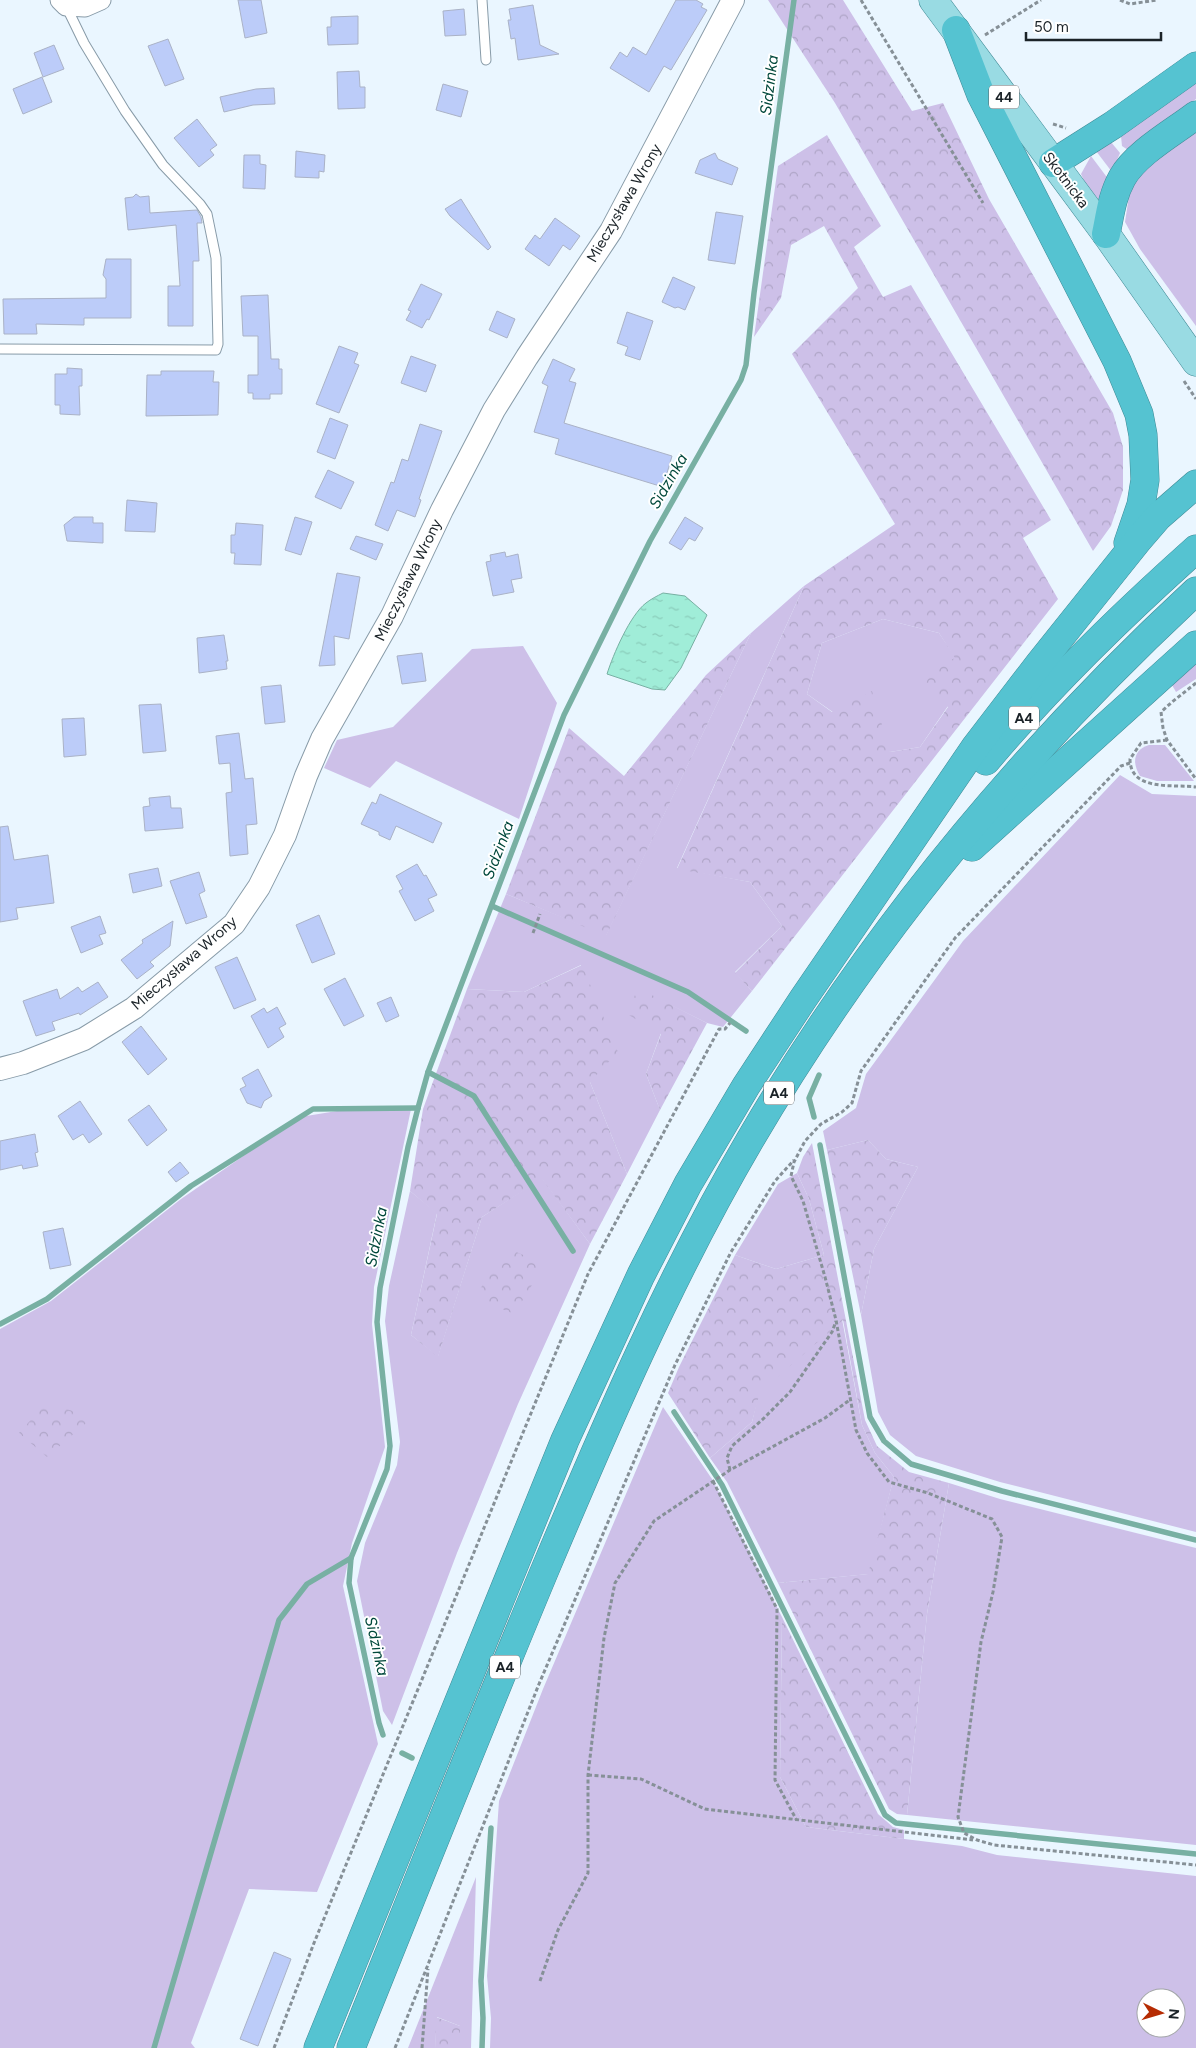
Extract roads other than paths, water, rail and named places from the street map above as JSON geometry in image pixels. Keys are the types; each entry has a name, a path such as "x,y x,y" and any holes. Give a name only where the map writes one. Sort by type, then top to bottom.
{"highway":[{"path":"967,35 980,95 1100,327 1130,389 1139,414 1144,435 1145,480 1136,523 1121,563"},
{"path":"1053,164 1113,126 1196,66"},
{"path":"1106,234 1112,202 1123,176 1143,155 1196,115"},
{"path":"870,903 976,746 1039,664 1158,517 1196,484"},
{"name":"A4","path":"318,2048 518,1551 565,1440 637,1283 688,1184 746,1086 803,998 870,903 913,848 1006,737 1138,600 1196,549"},
{"name":"A4","path":"351,2048 526,1614 593,1455 669,1290 728,1178 773,1102 848,986 906,906 1031,756 1129,654 1196,591"},
{"path":"906,906 1196,646"}],"main road":[{"name":"Skotnicka","path":"934,0 967,35 1053,164 1106,234 1196,362"}],"street":[{"path":"63,3 85,7 101,0"},
{"name":"Mieczysława Wrony","path":"0,1069 23,1063 84,1039 134,1008 204,947 234,924 259,887 285,835 306,776 322,739 392,616 442,510 494,410 527,357 612,231 733,0"}],"lane":[{"path":"482,0 486,60"},
{"path":"0,349 216,350 218,344 216,258 207,214 163,165 125,111 84,43 63,3"}],"water":[{"path":"663,593 685,596 707,615 681,668 665,690 652,689 607,674 618,646 634,616 646,603"}],"waterway":[{"name":"Sidzinka","path":"383,1735 349,1583 351,1558 387,1469 390,1446 377,1322 380,1288 408,1147 428,1072 564,715 650,541 741,380 746,365 794,0"},
{"path":"492,906 688,992 746,1031"},
{"path":"428,1072 474,1096 573,1251"},
{"path":"814,1117 809,1098 819,1075"},
{"path":"0,1324 47,1299 191,1186 313,1109 418,1108"},
{"path":"820,1145 870,1417 884,1441 911,1464 1002,1491 1196,1540"},
{"path":"674,1412 722,1485 885,1815 896,1823 1196,1854"},
{"path":"154,2048 279,1620 307,1584 351,1558"},
{"name":"Sidzinka","path":"402,1753 412,1758"},
{"name":"Sidzinka","path":"482,2048 481,1981 491,1828"}]}
